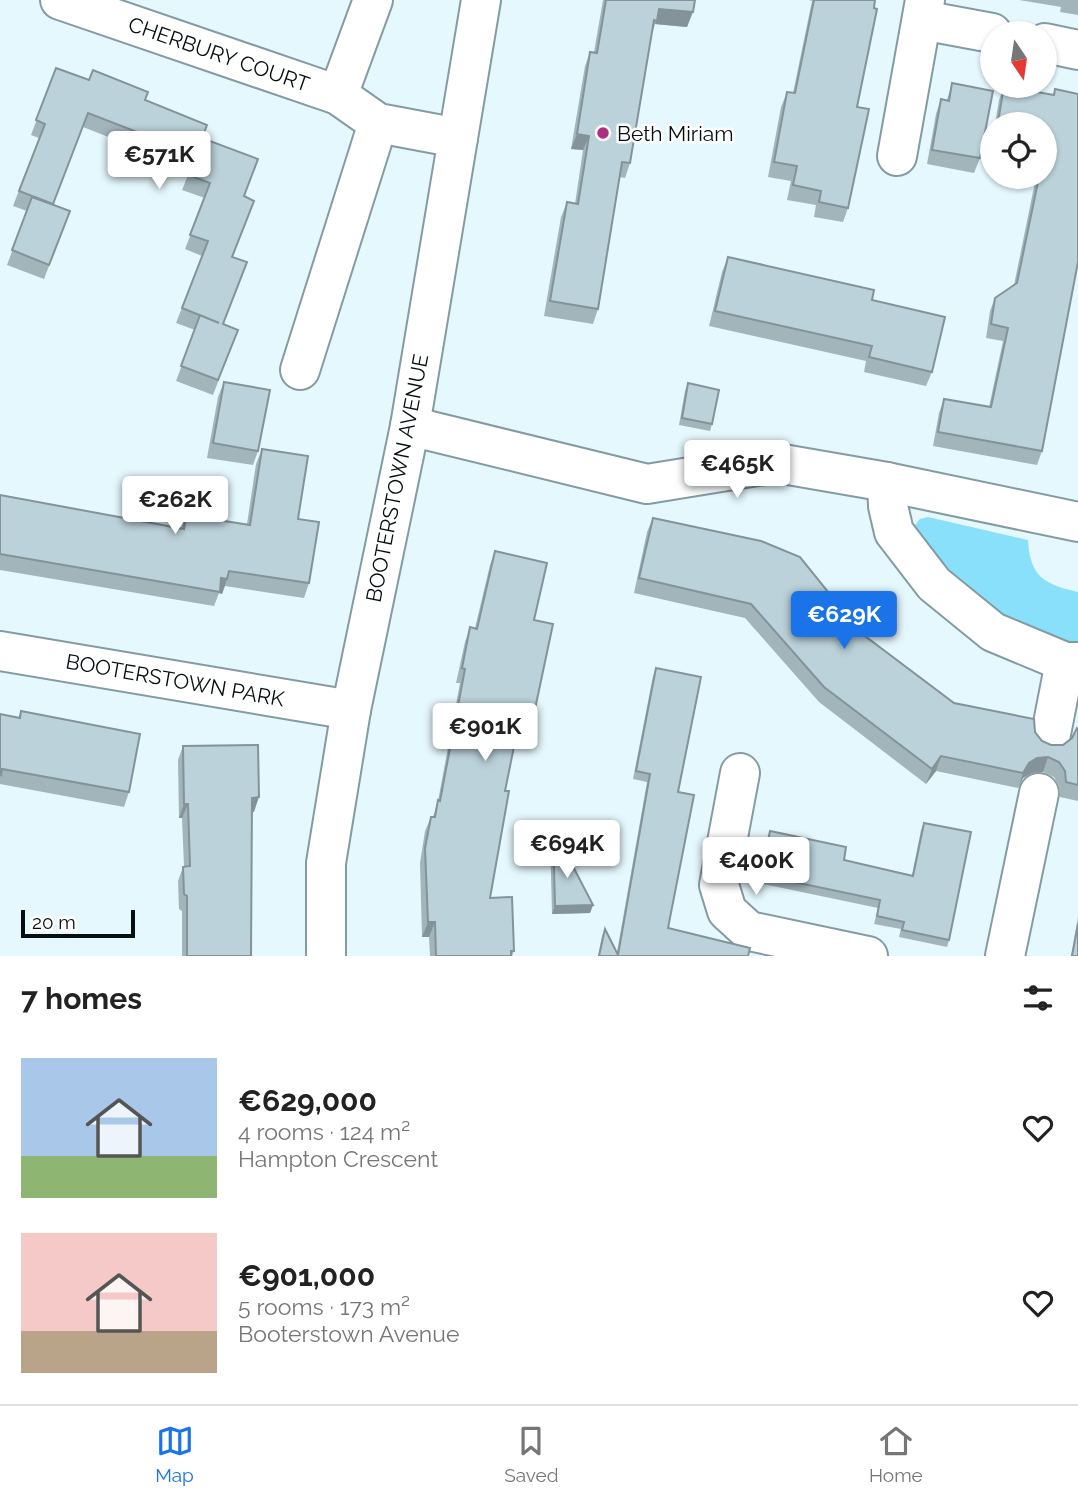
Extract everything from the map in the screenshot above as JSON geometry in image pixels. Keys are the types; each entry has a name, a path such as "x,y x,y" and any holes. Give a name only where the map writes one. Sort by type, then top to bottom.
{"street":[{"name":"CHERBURY COURT","path":"60,0 338,95 378,123 458,138"},
{"name":"CHERBURY COURT","path":"338,95 373,0"},
{"name":"BOOTERSTOWN AVENUE","path":"326,956 326,863 351,710 410,426 481,0"},
{"path":"897,156 923,10 980,29"},
{"path":"1057,46 1078,50"},
{"path":"300,370 378,123"},
{"path":"410,426 647,484 777,463 887,482 1078,522"},
{"path":"887,482 888,506 894,532 934,584 993,632 1072,662 1050,739"},
{"name":"BOOTERSTOWN PARK","path":"0,651 351,710"},
{"path":"740,773 719,885 727,911 749,931 869,956"},
{"path":"1005,956 1040,793"}],"shaded area":[{"path":"928,517 1028,540 1032,563 1041,577 1056,586 1078,592 1078,646 994,615 957,585 915,533 915,525 920,519"}],"building":[{"path":"606,0 695,0 693,12 659,9 657,21 654,20 630,163 622,162 598,309 550,301 567,202 578,204 589,136 577,134 590,52 597,53"},
{"path":"814,0 875,0 874,8 877,9 857,107 869,109 848,208 819,202 821,191 793,185 797,166 774,162 787,92 795,93"},
{"path":"56,68 89,80 93,70 148,92 145,100 207,125 202,138 258,159 244,196 254,201 232,257 247,262 223,324 238,330 218,380 181,366 200,315 182,308 208,241 190,235 210,183 188,175 193,161 142,141 145,135 88,113 53,204 19,191 45,124 36,120"},
{"path":"952,83 980,88 980,98 992,98 989,112 980,112 980,158 932,150 941,99 949,101"},
{"path":"1057,89 1078,94 1078,262 1042,451 938,432 944,399 991,407 1008,328 991,324 995,298 1017,283 1037,189 1057,189 1057,112 1000,112 1002,98 1057,98"},
{"path":"32,197 70,211 49,265 12,250"},
{"path":"728,257 874,290 872,300 945,317 932,372 869,357 872,346 715,311"},
{"path":"224,382 270,390 258,451 213,443"},
{"path":"688,383 719,390 712,424 682,418"},
{"path":"262,449 308,456 298,519 319,522 309,583 229,571 227,579 221,578 220,592 0,554 0,495 184,529 186,515 250,525"},
{"path":"653,518 761,541 800,557 861,633 954,703 1034,719 1035,732 1042,741 1051,745 1063,745 1072,738 1077,728 1078,785 1066,782 1065,771 1059,762 1048,757 1037,758 1029,763 1023,773 941,756 932,769 824,687 751,604 639,578"},
{"path":"495,551 547,563 534,620 553,624 535,709 522,707 505,791 509,791 490,898 512,897 514,951 511,951 511,956 436,956 435,922 428,922 425,848 431,817 435,817 438,800 440,801 465,669 462,668 470,627 477,629"},
{"path":"656,668 701,677 678,792 694,795 668,928 750,948 748,956 599,956 605,929 618,955 650,774 636,771"},
{"path":"21,711 140,734 129,792 2,769 1,775 0,714 20,718"},
{"path":"258,745 259,797 252,798 251,956 187,956 187,896 184,894 183,867 190,866 188,804 184,804 183,746"},
{"path":"924,823 971,832 949,940 902,930 904,922 877,916 880,900 761,875 770,831 846,847 844,860 913,876"},
{"path":"553,828 593,905 555,906"},
{"path":"1078,924 1078,956 1072,956"}],"place":[{"name":"Beth Miriam","path":"603,133"}]}
